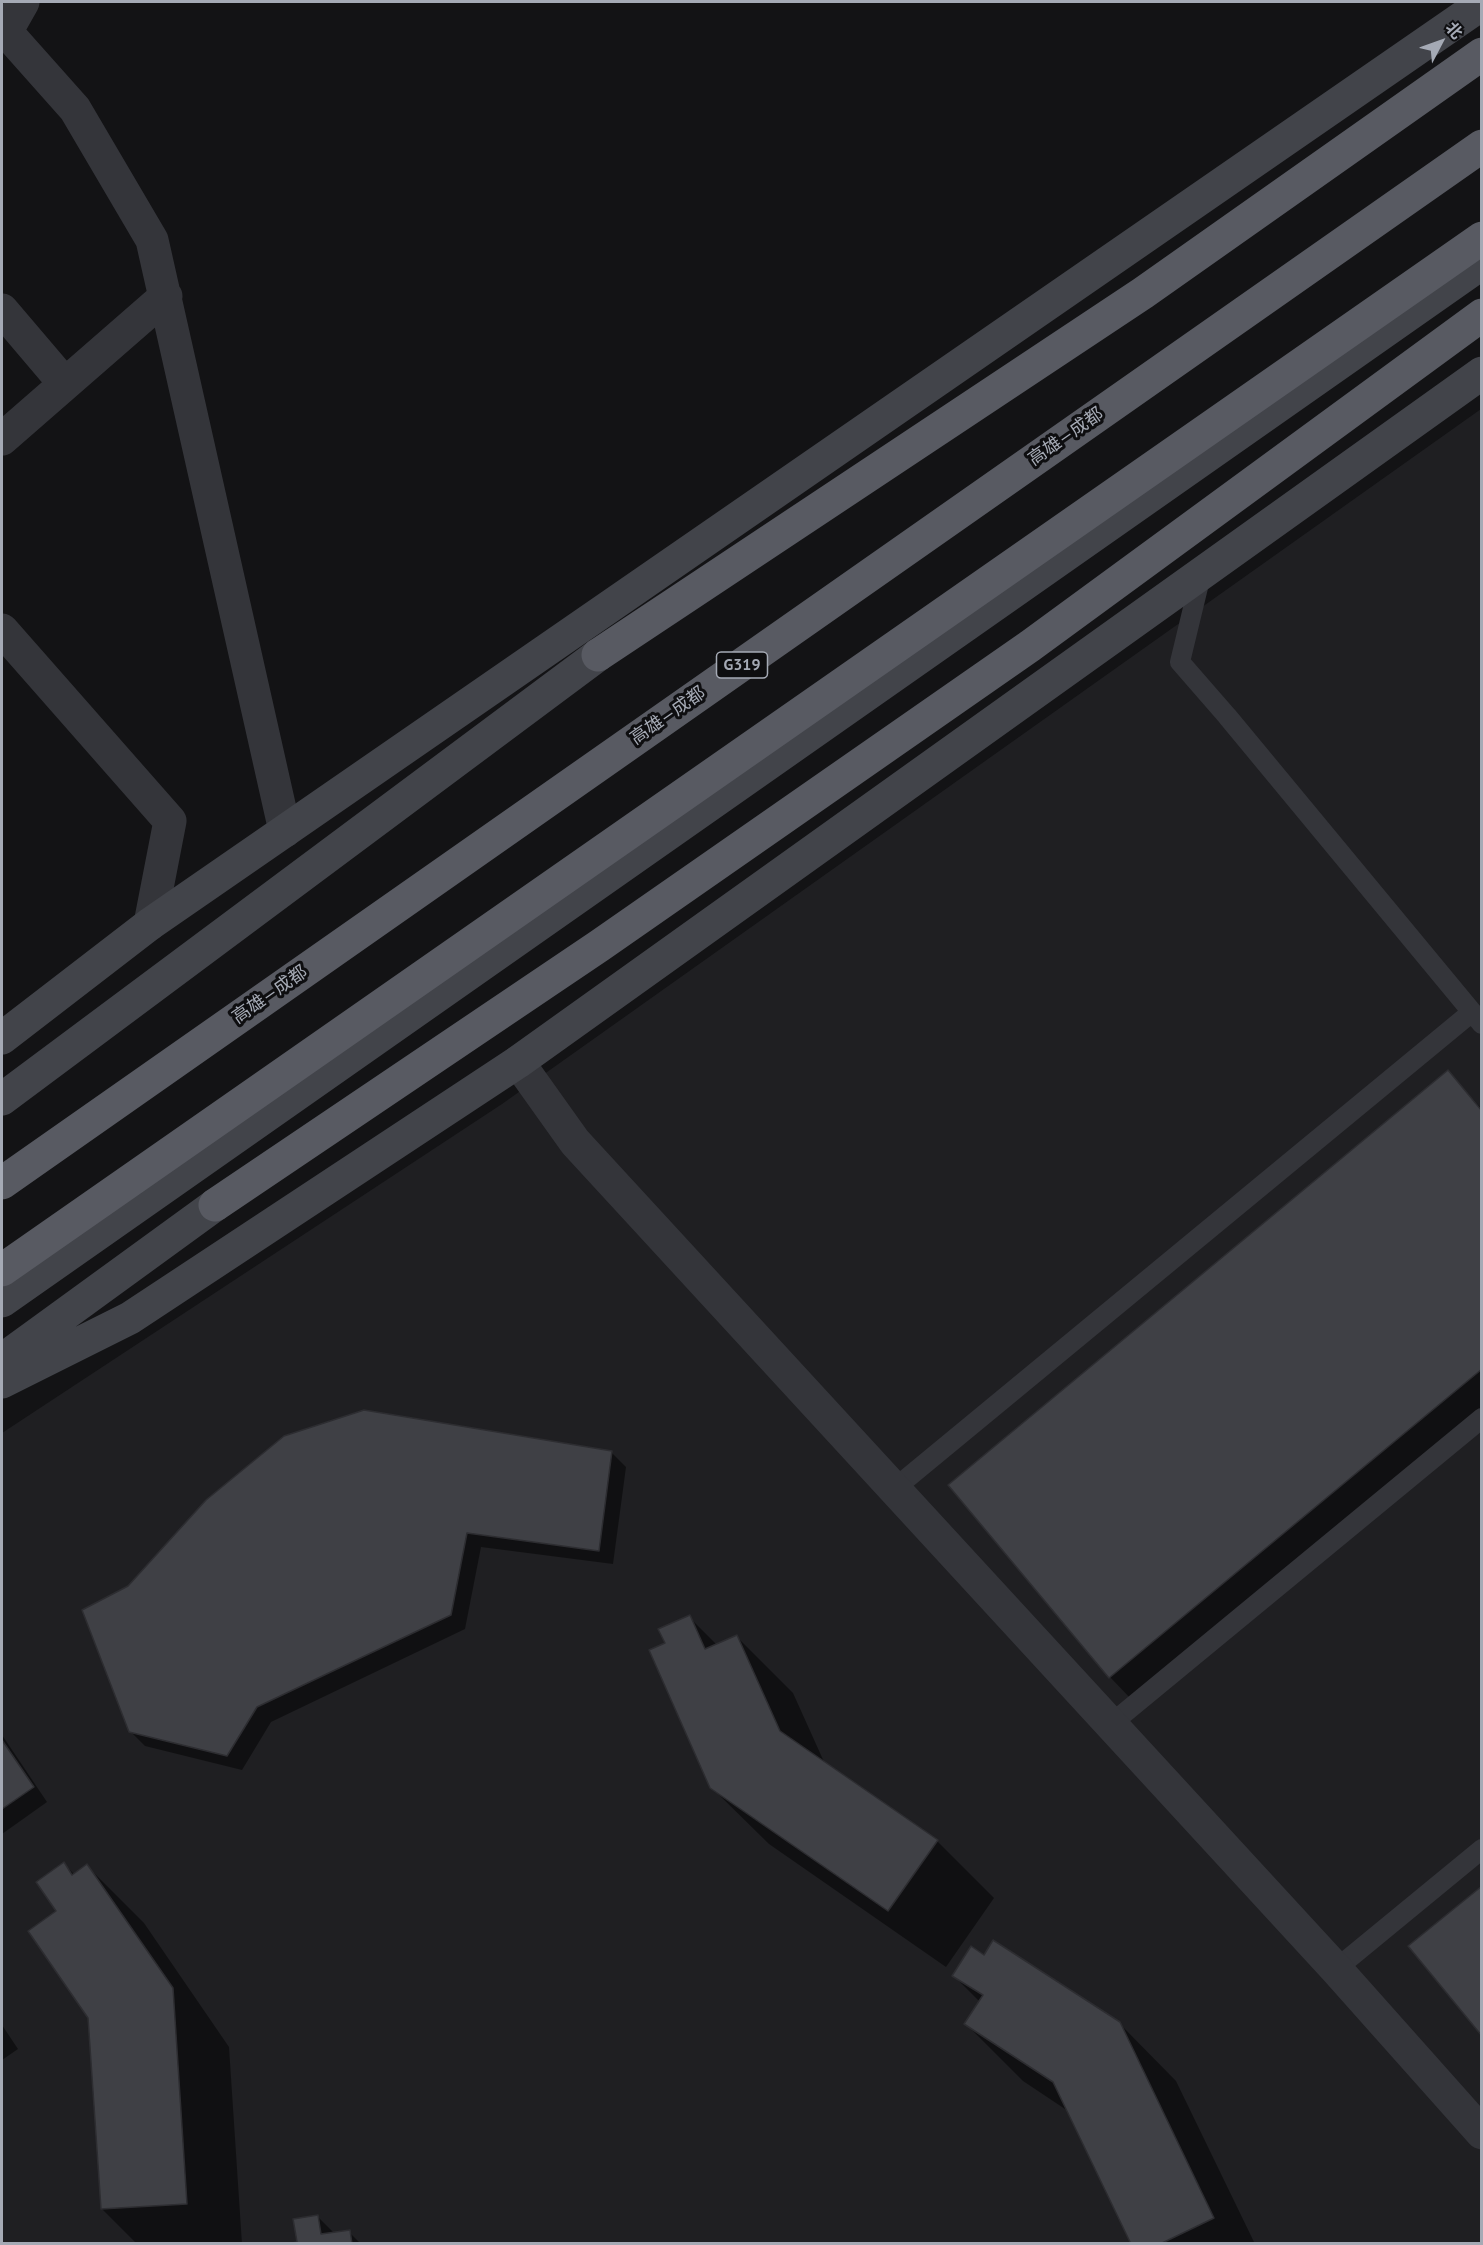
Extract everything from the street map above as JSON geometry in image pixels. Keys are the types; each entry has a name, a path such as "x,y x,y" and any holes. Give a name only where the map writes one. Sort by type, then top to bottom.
{"highway":[{"path":"598,656 1143,293 1482,54"},
{"name":"高雄—成都","path":"2,1183 1482,146"},
{"path":"2,1270 1482,238"},
{"path":"215,1205 599,946 1030,646 1482,315"}],"main road":[{"path":"2,1038 150,924 1482,4"},
{"path":"2,1301 1482,262"},
{"path":"2,1382 130,1318 518,1062 1482,373"},
{"path":"2,1099 598,656"},
{"path":"2,1360 215,1205"}],"street":[{"path":"23,2 4,30 75,109 152,240 285,831"},
{"path":"2,440 166,296"},
{"path":"2,310 65,384"},
{"path":"2,630 170,821 150,924"},
{"path":"518,1062 575,1142 1336,1969 1482,2133"}],"lane":[{"path":"894,1489 1477,1018 1180,662 1201,575"},
{"path":"1111,1724 1482,1418"},
{"path":"1336,1969 1482,1849"}],"shaded area":[{"path":"1481,409 1481,2243 2,2244 2,1433 502,1104"}],"building":[{"path":"1448,1070 1482,1111 1482,1369 1109,1678 948,1485"},
{"path":"364,1410 612,1451 599,1551 467,1533 451,1615 257,1707 227,1756 129,1732 82,1610 128,1586 206,1500 284,1436"},
{"path":"690,1615 705,1649 737,1635 780,1731 938,1840 888,1911 710,1788 649,1650 665,1643 658,1629"},
{"path":"2,1740 34,1787 2,1809"},
{"path":"64,1862 72,1875 87,1864 173,1988 187,2204 101,2209 88,2018 28,1931 56,1911 36,1882"},
{"path":"1482,1886 1482,2036 1408,1946"},
{"path":"993,1940 1120,2022 1214,2218 1160,2244 1131,2244 1053,2082 964,2024 983,1995 952,1976 971,1946 984,1955"},
{"path":"318,2215 321,2234 350,2230 352,2244 287,2244 297,2242 293,2219"}]}
